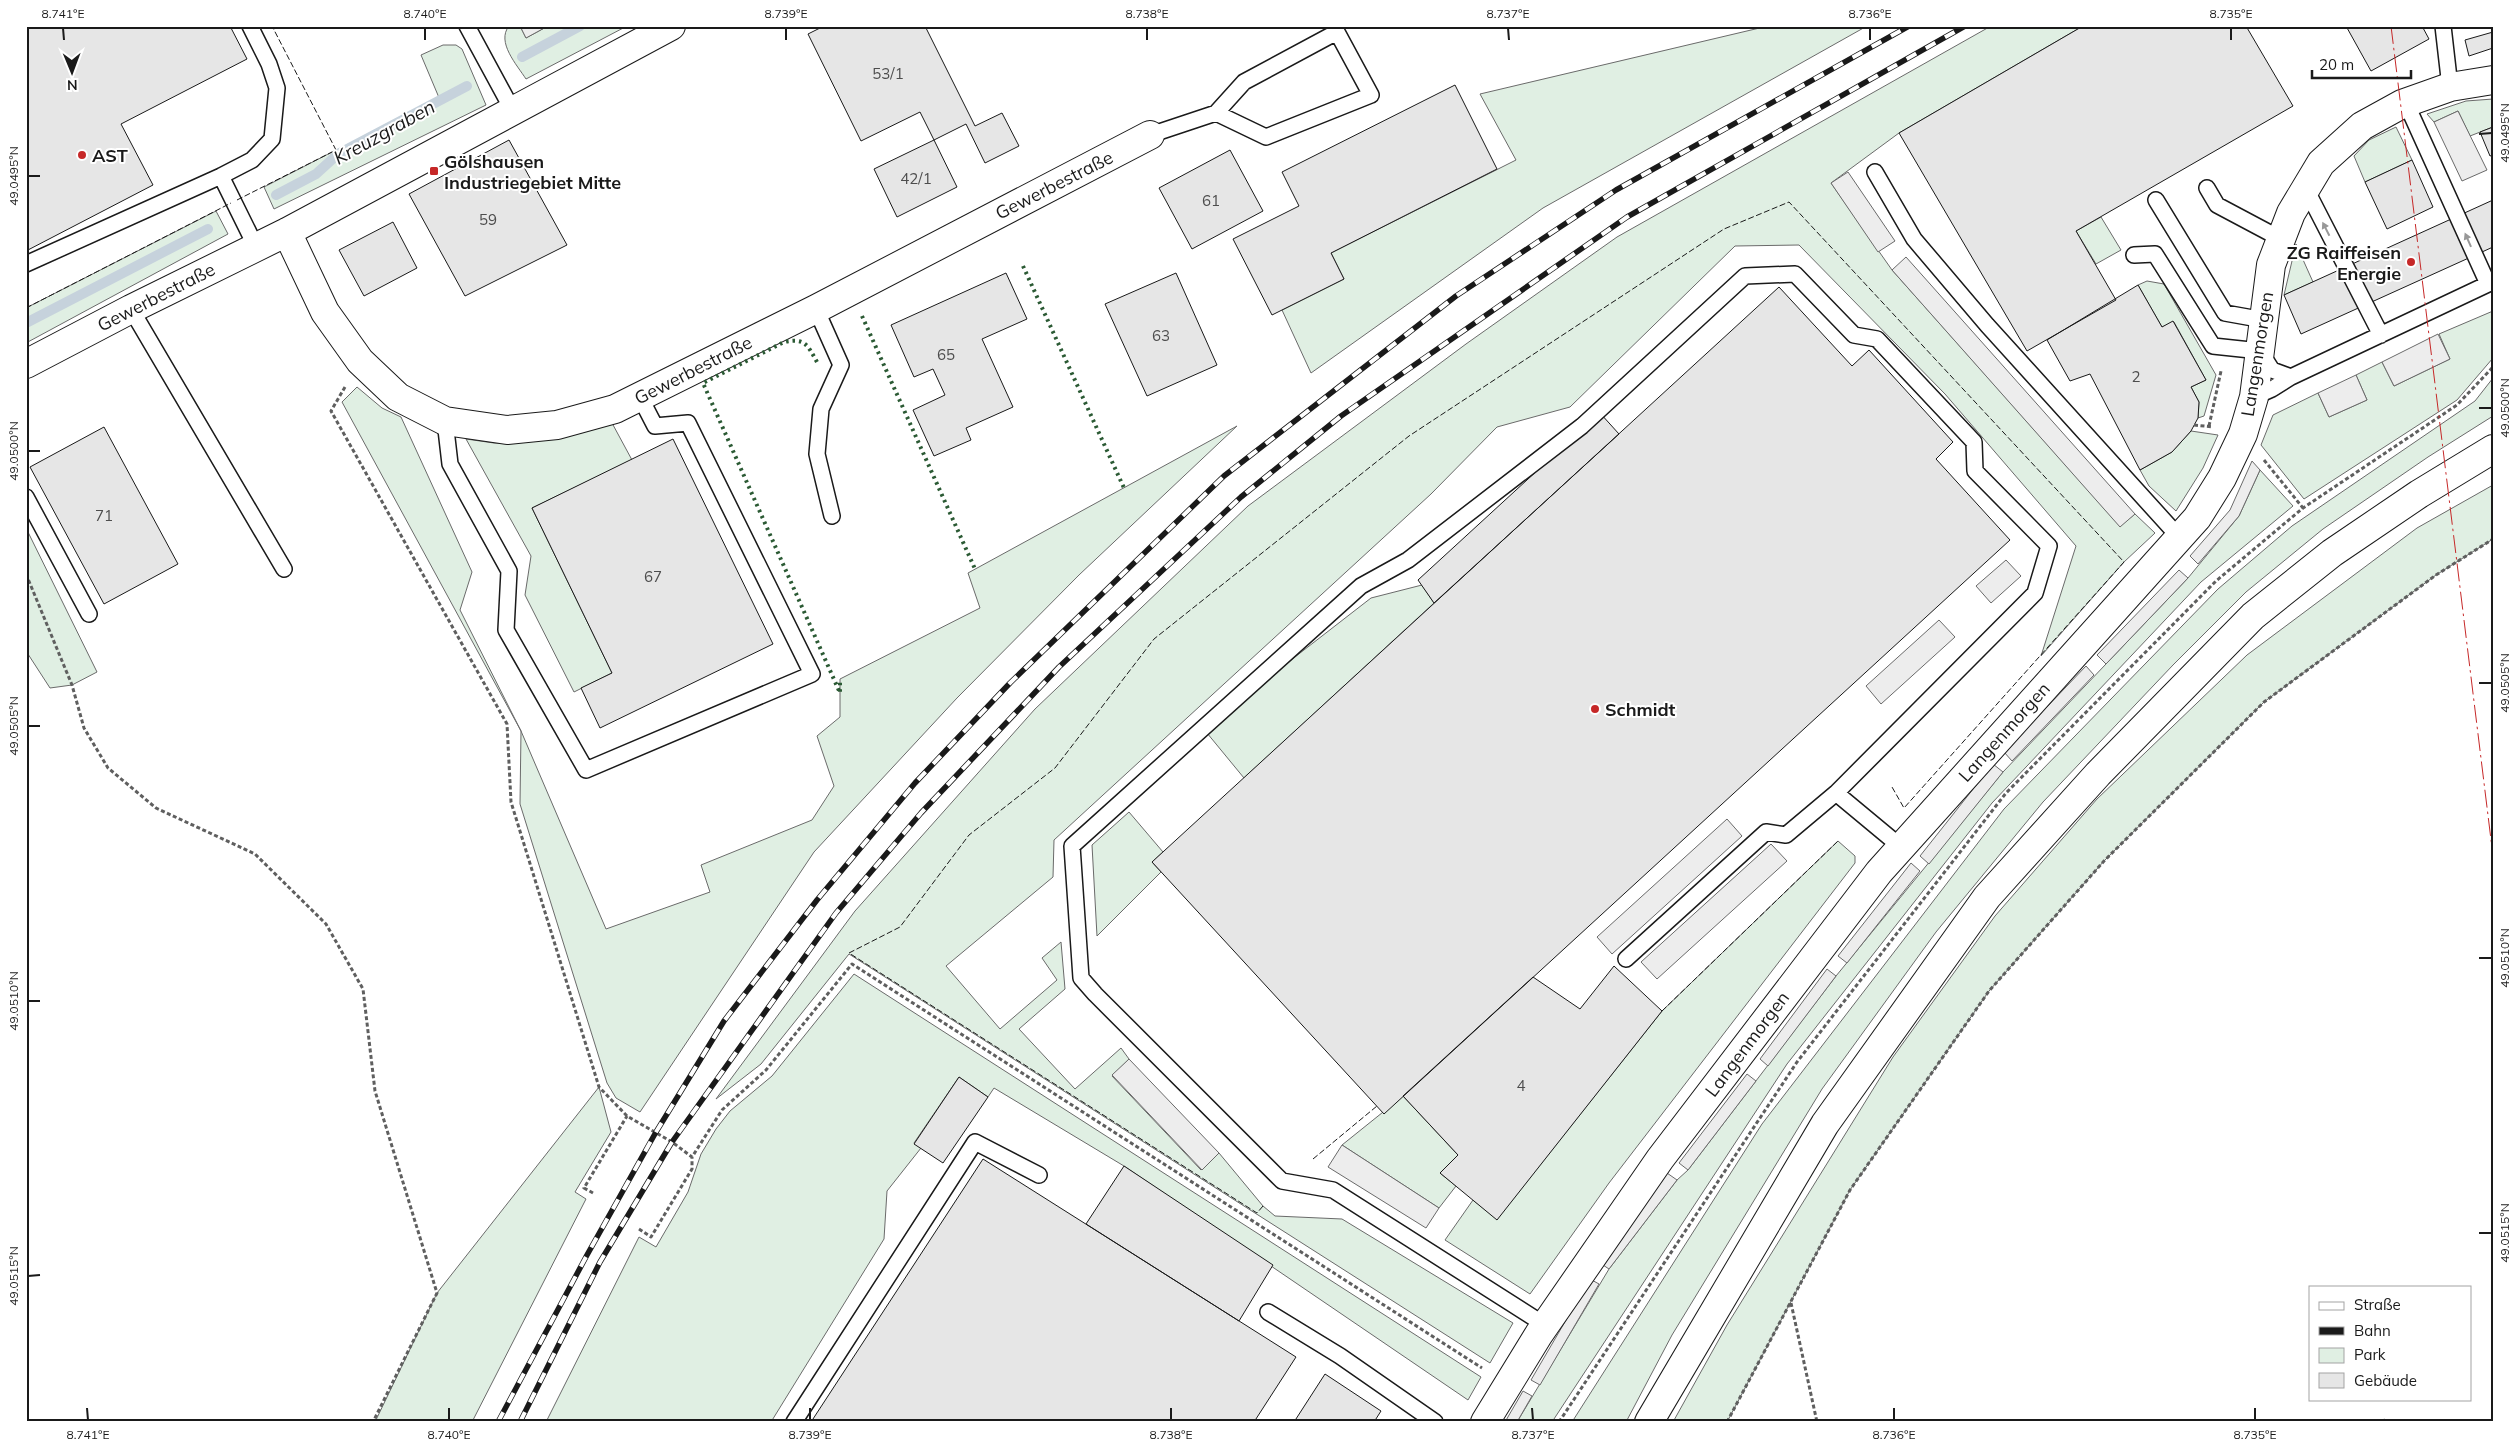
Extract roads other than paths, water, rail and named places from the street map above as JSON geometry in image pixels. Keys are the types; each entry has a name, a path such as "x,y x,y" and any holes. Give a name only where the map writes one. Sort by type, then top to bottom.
{"street":[{"name":"Gewerbestraße","path":"26,364 131,309 287,232 671,26"},
{"name":"Langenmorgen","path":"1485,1422 1545,1325 1660,1159 1878,872 2197,518 2222,478 2243,434 2254,397 2272,265 2291,213 2321,163 2362,126 2406,103 2450,87 2493,80"},
{"name":"Gewerbestraße","path":"287,232 326,312 360,361 398,397 445,421 507,430 557,426 616,409 816,309 1150,135"},
{"path":"1649,1422 1825,1124 1987,897 2098,774 2253,616 2332,553 2418,494 2493,449"}],"lane":[{"path":"26,264 252,160 272,139 277,88 269,64 250,26"},
{"path":"2443,26 2450,87"},
{"path":"469,27 513,111"},
{"path":"1150,135 1216,113 1244,82 1337,32 1371,95 1266,137 1216,113"},
{"path":"2254,397 2272,390 2291,377 2488,284 2406,103"},
{"path":"1875,172 1914,238 1994,332 2179,537"},
{"path":"220,176 256,247"},
{"path":"2207,188 2217,205 2281,239"},
{"path":"2306,189 2381,335"},
{"path":"2156,200 2225,313 2264,320"},
{"path":"2134,255 2155,254 2212,346 2260,351 2272,370 2291,377"},
{"path":"1545,1325 1333,1190 1282,1181 1095,994 1081,978 1072,846 1361,586 1408,560 1582,426 1745,276 1795,274 1854,335 1877,339 1974,442 1975,471 2050,546 2035,593 1836,793 1786,835 1766,832 1626,959"},
{"path":"131,309 284,569"},
{"path":"816,309 841,365 821,409 817,454 832,516"},
{"path":"445,421 450,464 509,571 506,630 586,770 812,674 688,423 655,426 640,397"},
{"path":"26,497 89,614"},
{"path":"1836,793 1901,847"},
{"path":"794,1422 975,1142 1039,1176"},
{"path":"1268,1312 1340,1356 1426,1419"}],"waterway":[{"name":"Kreuzgraben","path":"522,57 580,26"},
{"name":"Kreuzgraben","path":"276,195 316,174 338,154 467,86"},
{"name":"Kreuzgraben","path":"26,323 208,229"}],"railway":[{"path":"498,1422 587,1255 656,1132 724,1021 817,900 915,783 1010,683 1224,476 1456,296 1616,190 1909,26"},
{"path":"520,1422 600,1262 672,1142 836,913 921,813 1059,667 1241,497 1341,416 1627,217 1965,26"}],"place":[{"name":"AST","path":"82,155"},
{"name":"Gölshausen Industriegebiet Mitte","path":"434,171"},
{"name":"ZG Raiffeisen Energie","path":"2411,262"},
{"name":"Schmidt","path":"1595,709"}]}
